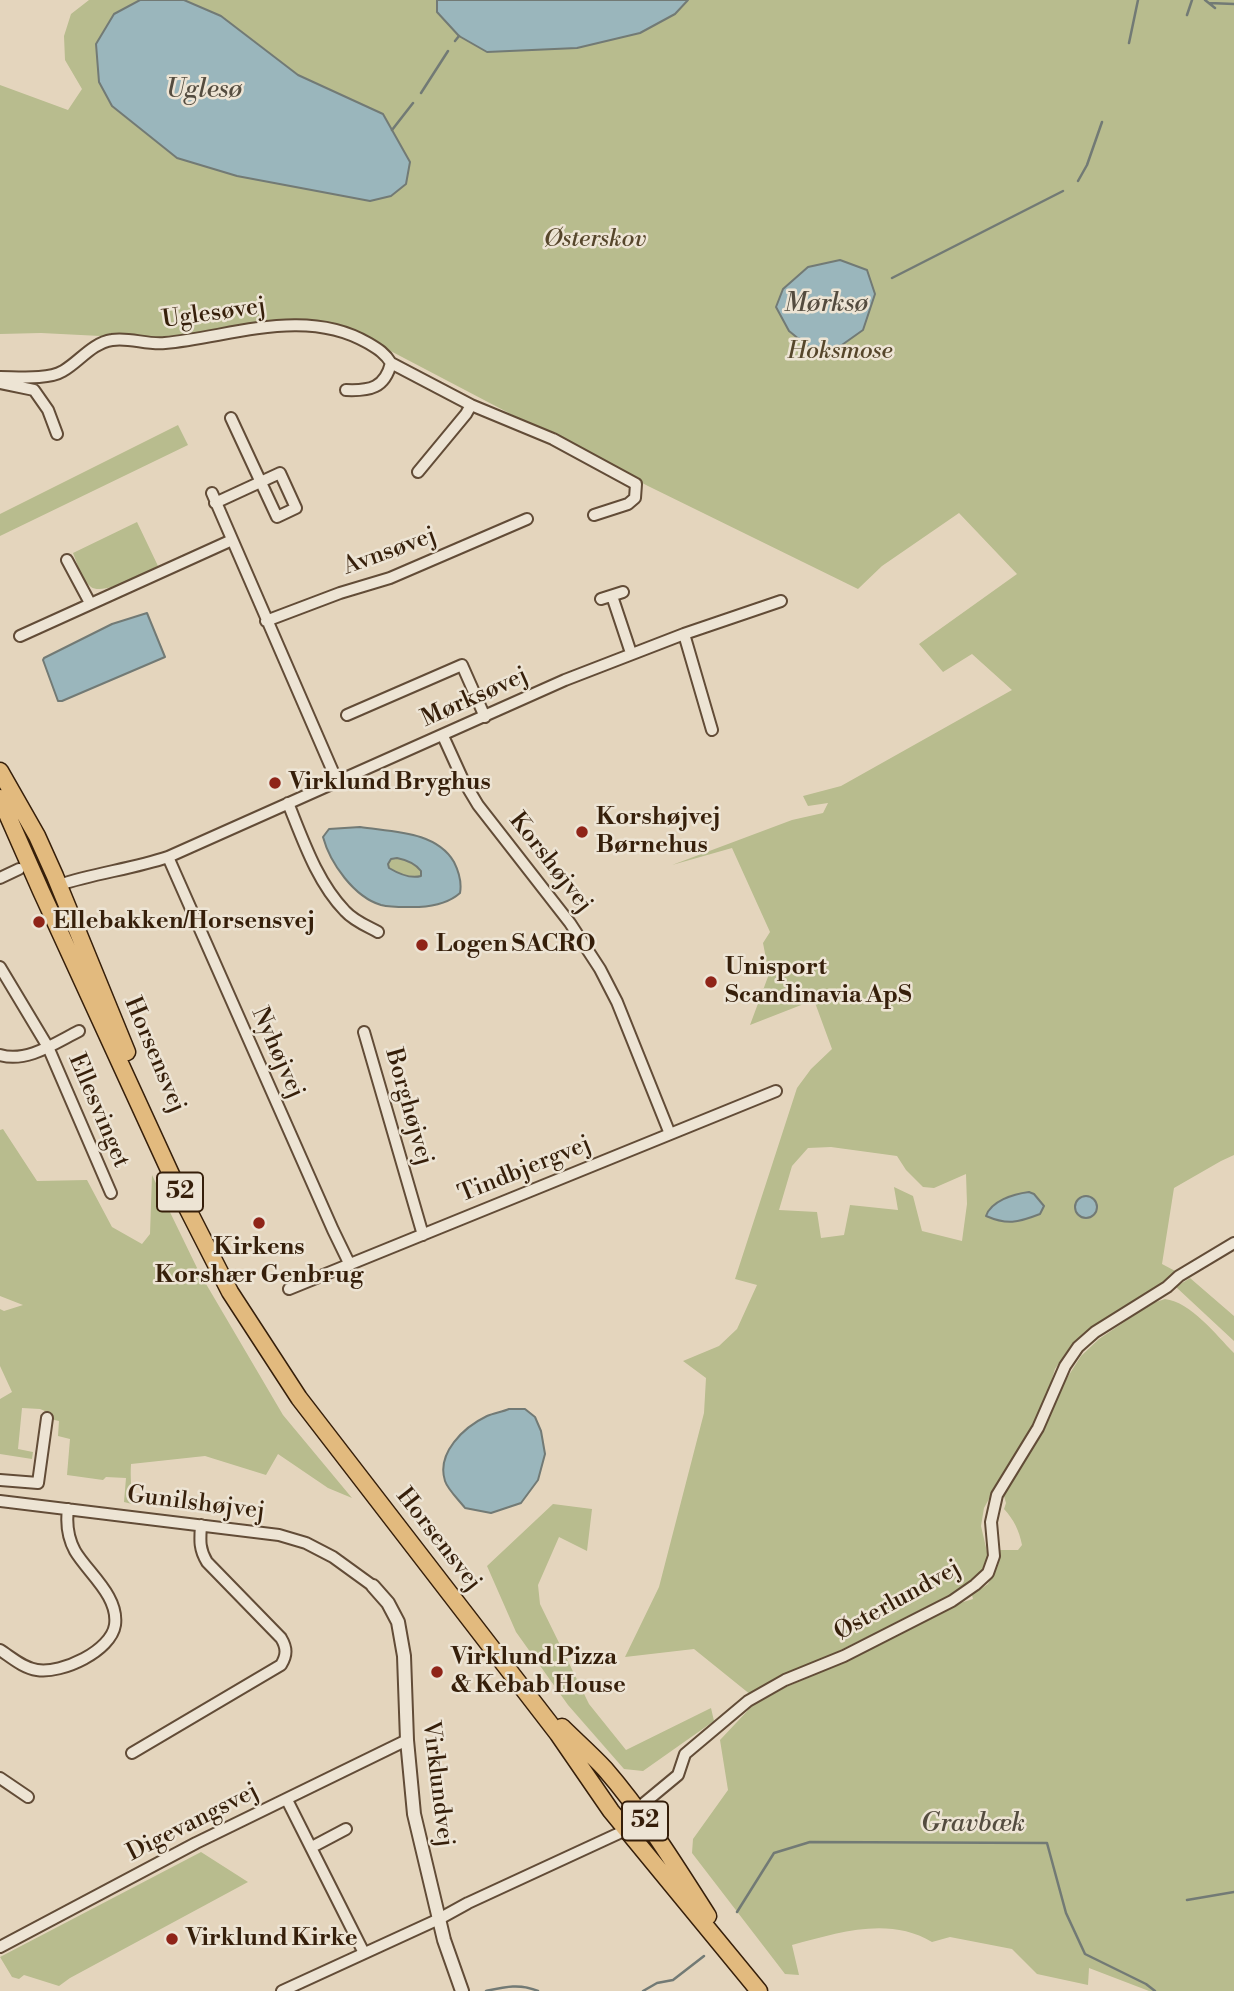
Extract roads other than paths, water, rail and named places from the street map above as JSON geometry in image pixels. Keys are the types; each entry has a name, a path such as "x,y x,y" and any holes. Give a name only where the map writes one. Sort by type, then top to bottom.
{"main road":[{"name":"Horsensvej","path":"0,771 37,836 155,1117 272,1355"},
{"name":"Horsensvej","path":"0,799 181,1196 230,1292 299,1398 567,1746 626,1830 759,1991"},
{"name":"52","path":"8,816 40,865 59,885 56,893 58,907 72,957"},
{"name":"52","path":"8,816 19,856 19,869"},
{"name":"Horsensvej","path":"519,1684 604,1768 637,1809 748,1977"},
{"path":"567,1746 584,1761 625,1809 637,1809"},
{"path":"626,1830 640,1832 700,1902"}],"street":[{"name":"Uglesøvej","path":"0,380 52,376 63,372 100,343 113,339 162,344 268,327 302,325 340,330 386,353 391,363 471,405 553,439 636,484 635,498 628,504 594,515"},
{"path":"346,390 361,391 375,387 388,376 391,363"},
{"name":"Uglesøvej","path":"0,380 34,390 48,410 57,433"},
{"path":"418,471 471,405"},
{"path":"231,418 261,482 214,498 337,781"},
{"name":"Avnsøvej","path":"267,621 340,593 390,578 527,519"},
{"path":"20,636 232,540"},
{"path":"67,560 90,603"},
{"path":"612,596 631,653"},
{"name":"Mørksøvej","path":"59,885 168,857 565,680 631,653 781,601"},
{"path":"684,634 712,730"},
{"path":"346,715 462,665 485,717"},
{"name":"Korshøjvej","path":"443,736 478,805 570,923 600,969 617,1002 670,1134"},
{"path":"288,803 325,884 345,911 378,932"},
{"name":"Nyhøjvej","path":"168,857 350,1265"},
{"path":"0,878 19,869"},
{"name":"Ellesvinget","path":"0,967 48,1047 111,1193"},
{"name":"Ellesvinget","path":"0,1055 10,1058 25,1056 79,1031"},
{"name":"Borghøjvej","path":"364,1032 423,1235"},
{"name":"Tindbjergvej","path":"289,1289 776,1091"},
{"name":"Østerlundvej","path":"626,1830 637,1809 678,1775 685,1754 748,1701 785,1680 844,1656 952,1601 988,1573 994,1556 991,1522 997,1495 1038,1428 1065,1366 1078,1347 1095,1332 1167,1287 1179,1276 1234,1243"},
{"path":"0,1480 38,1483 47,1418"},
{"name":"Gunilshøjvej","path":"0,1501 279,1535 306,1543 333,1557 373,1586"},
{"path":"0,1650 24,1666 38,1670 54,1670 74,1664 106,1644 115,1627 111,1600 72,1543 67,1522 68,1509"},
{"path":"132,1753 281,1665 286,1657 286,1646 281,1638 207,1562 199,1543 201,1525"},
{"name":"Virklundvej","path":"373,1586 388,1603 398,1622 404,1656 407,1740 414,1814 447,1949 462,1991"},
{"name":"Digevangsvej","path":"0,1947 196,1843 407,1740"},
{"path":"0,1778 28,1797"},
{"path":"287,1800 364,1953"},
{"path":"312,1847 346,1829"},
{"path":"282,1991 626,1830"}],"water":[{"name":"Uglesø","path":"140,0 184,0 221,16 298,75 383,114 410,162 406,184 391,196 370,201 237,176 177,158 112,106 99,82 96,44 114,14"},
{"path":"437,0 688,0 675,14 640,33 577,48 487,52 459,36 437,12"},
{"name":"Mørksø","path":"840,260 867,270 875,294 863,330 839,347 810,348 789,331 776,307 783,289 808,267"},
{"path":"147,613 165,657 58,701 44,658 112,624"},
{"path":"360,827 399,832 436,844 454,862 460,877 460,893 446,902 425,907 390,907 371,901 353,887 337,868 323,837 329,829","holes":["397,858 416,866 421,871 421,876 413,877 389,868 391,859"]},
{"path":"1029,1192 1044,1206 1040,1214 1012,1222 986,1216 998,1202"},
{"path":"1086,1196 1094,1199 1097,1207 1094,1215 1086,1218 1078,1215 1075,1207 1078,1199"},
{"path":"509,1409 525,1409 535,1417 541,1431 545,1454 538,1480 521,1503 491,1513 465,1508 445,1481 443,1471 448,1451 469,1427 487,1416"}],"waterway":[{"path":"1129,43 1138,0"},
{"path":"1187,15 1192,0"},
{"path":"1205,0 1215,8"},
{"path":"1209,3 1234,4"},
{"path":"455,41 459,36"},
{"path":"421,93 448,51"},
{"path":"392,130 413,103"},
{"path":"1078,181 1087,165 1102,122"},
{"path":"892,278 1063,191"},
{"name":"Gravbæk","path":"737,1912 774,1853 810,1842 1047,1843 1066,1913 1085,1954 1155,1991"},
{"path":"1187,1900 1234,1892"},
{"name":"Gravbæk","path":"643,1991 657,1983 673,1980 704,1956"},
{"name":"Gravbæk","path":"486,1991 518,1986 538,1991"}],"place":[{"name":"Virklund Bryghus","path":"275,783"},
{"name":"Korshøjvej Børnehus","path":"582,832"},
{"name":"Ellebakken/Horsensvej","path":"39,922"},
{"name":"Logen SACRO","path":"422,945"},
{"name":"Unisport Scandinavia ApS","path":"711,982"},
{"name":"Kirkens Korshær Genbrug","path":"259,1223"},
{"name":"Virklund Pizza & Kebab House","path":"437,1672"},
{"name":"Virklund Kirke","path":"172,1939"}],"park label":[{"name":"Østerskov","path":"595,240"},
{"name":"Hoksmose","path":"840,352"}]}
